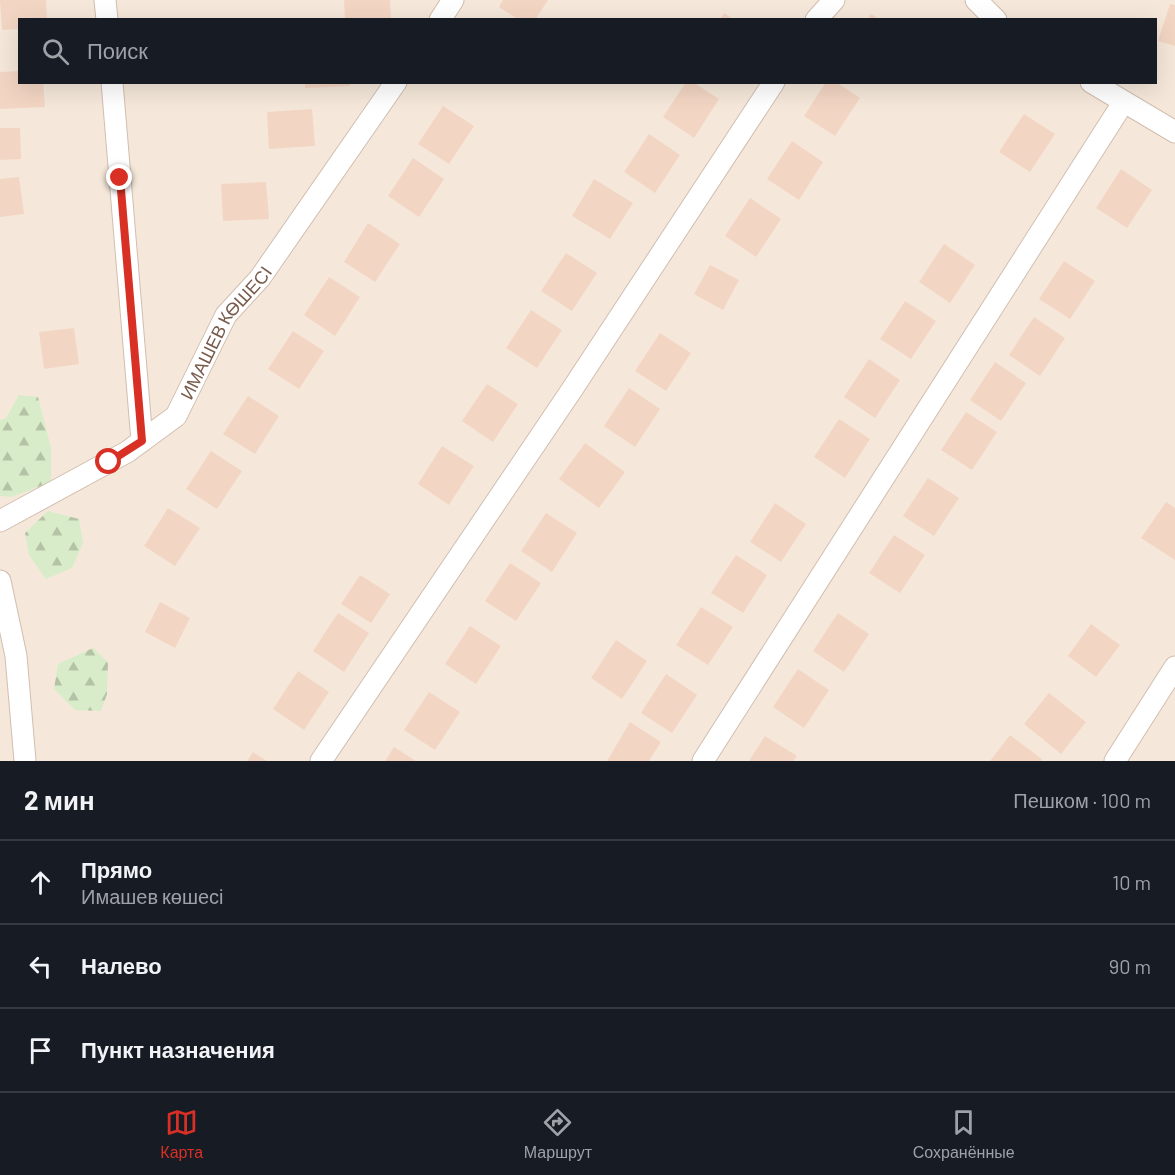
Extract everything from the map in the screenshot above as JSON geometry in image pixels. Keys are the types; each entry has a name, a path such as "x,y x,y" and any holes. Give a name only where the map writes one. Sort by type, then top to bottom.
{"street":[{"path":"105,0 107,18"},
{"path":"441,18 453,0"},
{"path":"818,18 834,0"},
{"path":"976,0 994,18"},
{"path":"112,84 142,441"},
{"name":"ИМАШЕВ КӨШЕСІ","path":"0,521 127,452 176,416 226,315 260,278 395,84"},
{"path":"321,761 571,391 773,84"},
{"path":"1094,84 1175,132"},
{"path":"703,761 1123,103"},
{"path":"0,581 16,656 25,761"},
{"path":"1115,761 1175,667"}],"shaded area":[{"path":"0,0 1175,0 1175,761 0,761"}],"green space":[{"path":"19,395 38,397 51,448 51,482 12,497 0,496 0,420 6,418"},
{"path":"48,511 79,519 83,543 72,568 46,579 29,555 25,533"},
{"path":"93,648 108,662 107,694 101,711 75,710 54,689 58,664"}],"building":[{"path":"0,0 46,0 47,18 18,18 18,29 2,30"},
{"path":"344,0 390,0 391,18 345,18"},
{"path":"503,0 548,0 536,18 516,18 499,7"},
{"path":"1170,4 1175,5 1175,46 1158,41"},
{"path":"724,13 731,18 721,18"},
{"path":"18,71 18,84 43,84 45,107 0,109 0,72"},
{"path":"305,84 350,84 350,86 305,88"},
{"path":"685,84 696,84 719,99 694,138 663,117"},
{"path":"825,84 839,84 860,98 835,136 804,116"},
{"path":"443,106 474,126 449,164 418,144"},
{"path":"312,109 315,146 269,149 267,112"},
{"path":"1024,114 1055,134 1030,172 999,152"},
{"path":"0,128 20,128 21,159 0,160"},
{"path":"649,134 680,155 655,193 624,172"},
{"path":"792,141 823,162 799,200 767,179"},
{"path":"413,158 444,179 419,217 388,196"},
{"path":"1121,169 1152,190 1127,228 1096,208"},
{"path":"19,177 24,214 0,217 0,179"},
{"path":"594,179 633,203 610,239 572,216"},
{"path":"266,182 269,219 223,221 221,184"},
{"path":"750,198 781,219 756,257 725,236"},
{"path":"368,223 400,244 375,282 344,262"},
{"path":"944,244 975,265 950,303 919,282"},
{"path":"566,253 597,273 572,311 541,291"},
{"path":"1064,261 1095,281 1070,319 1039,299"},
{"path":"710,265 739,280 723,310 694,294"},
{"path":"329,277 360,297 335,336 304,315"},
{"path":"905,301 936,321 911,359 880,339"},
{"path":"531,310 562,330 537,368 506,348"},
{"path":"1034,317 1065,338 1040,376 1009,355"},
{"path":"74,328 79,364 44,369 39,332"},
{"path":"293,331 324,351 299,389 268,369"},
{"path":"660,333 691,353 666,391 635,371"},
{"path":"869,359 900,380 875,418 844,397"},
{"path":"995,362 1026,383 1001,421 970,400"},
{"path":"487,384 518,404 493,442 462,421"},
{"path":"629,388 660,409 635,447 604,426"},
{"path":"248,396 279,416 255,454 223,434"},
{"path":"966,412 997,432 972,470 941,450"},
{"path":"839,419 870,439 845,478 814,457"},
{"path":"585,443 625,472 599,508 559,479"},
{"path":"442,446 474,466 449,505 418,484"},
{"path":"211,451 242,471 217,509 186,489"},
{"path":"928,478 959,498 934,536 903,516"},
{"path":"1166,502 1175,508 1175,560 1141,538"},
{"path":"775,503 806,524 781,562 750,542"},
{"path":"168,508 200,528 175,566 144,546"},
{"path":"546,513 577,533 552,572 521,551"},
{"path":"894,535 925,555 900,593 869,573"},
{"path":"736,555 767,575 743,613 711,593"},
{"path":"510,563 541,583 516,621 485,601"},
{"path":"360,575 390,594 371,623 341,604"},
{"path":"160,602 190,618 175,648 145,632"},
{"path":"701,607 733,627 708,665 676,645"},
{"path":"338,613 369,633 344,672 313,651"},
{"path":"838,613 869,634 844,672 813,651"},
{"path":"1091,624 1120,645 1096,677 1068,656"},
{"path":"470,626 501,646 476,684 445,664"},
{"path":"616,640 647,661 622,699 591,678"},
{"path":"798,669 829,690 804,728 773,707"},
{"path":"298,671 329,692 304,730 273,709"},
{"path":"666,674 697,695 672,733 641,713"},
{"path":"429,692 460,712 435,750 404,730"},
{"path":"1049,693 1086,722 1061,754 1024,724"},
{"path":"630,722 661,742 649,761 607,761"},
{"path":"1010,735 1042,759 1041,761 990,761"},
{"path":"765,736 797,756 793,761 749,761"},
{"path":"394,747 416,761 385,761"},
{"path":"253,752 267,761 247,761"}],"route":[{"path":"109,462 142,441 120,178"}]}
